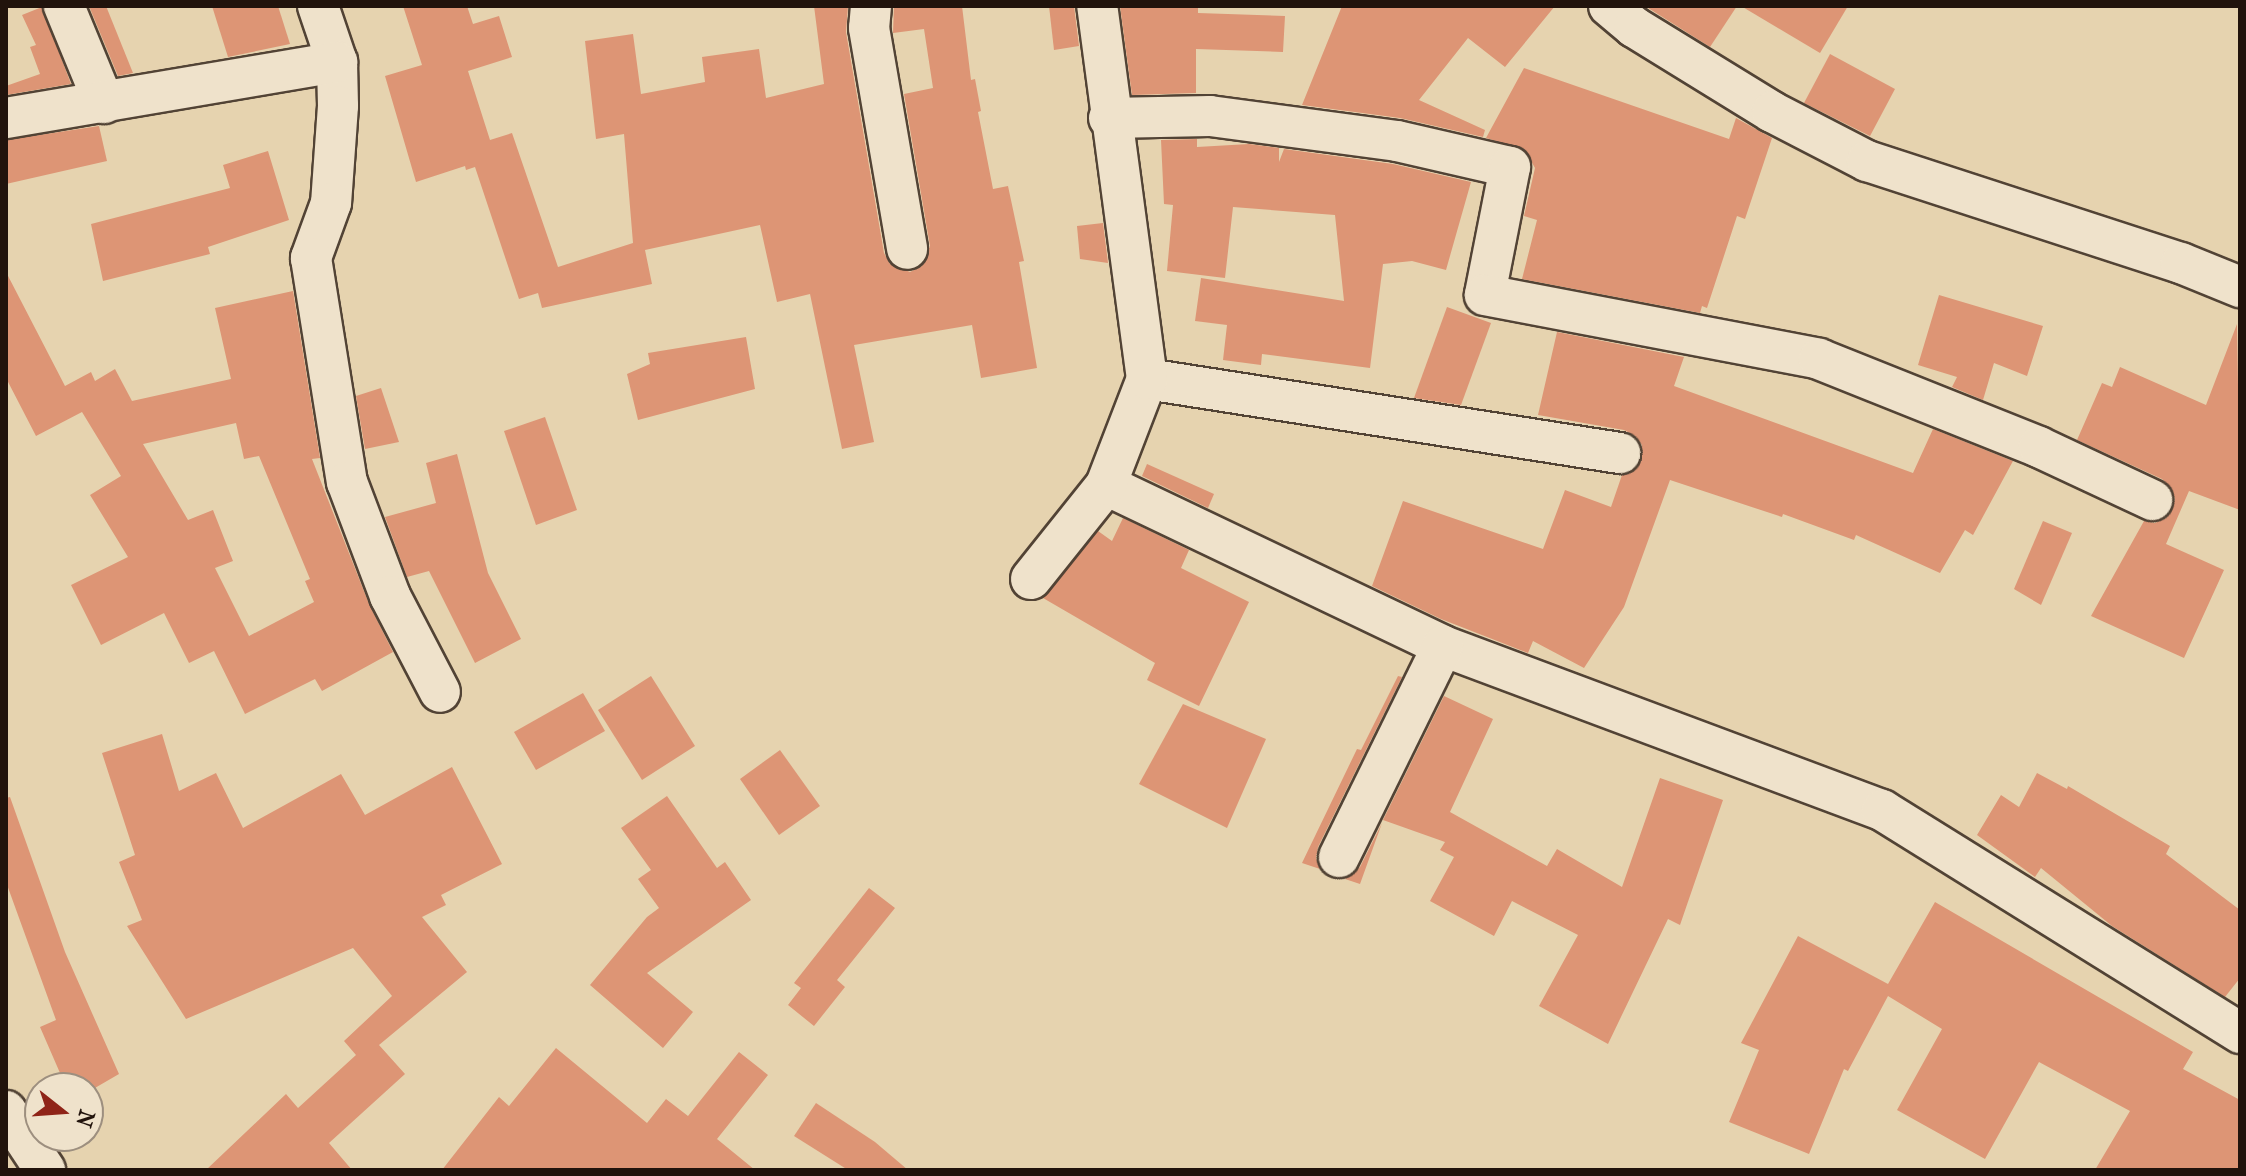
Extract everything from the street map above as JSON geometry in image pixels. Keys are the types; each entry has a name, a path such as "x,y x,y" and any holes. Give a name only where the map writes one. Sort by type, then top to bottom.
{"street":[{"path":"64,6 104,103"},
{"path":"318,6 337,62 338,106 331,203 311,258 347,482 390,596 440,692"},
{"path":"871,6 869,28 907,249"},
{"path":"1031,579 1106,485 1147,379 1109,118 1097,6"},
{"path":"1609,6 1634,27 1772,112 1867,161 2181,263 2240,287"},
{"path":"6,118 337,62"},
{"path":"1109,118 1210,116 1397,141 1510,167 1485,295 1819,359 2039,447 2152,500"},
{"path":"1147,379 1620,453"},
{"path":"1106,485 1443,646 1882,810 2240,1033"},
{"path":"1339,857 1443,646"},
{"path":"6,1111 45,1170"}],"building":[{"path":"89,6 106,6 133,73 118,76"},
{"path":"212,6 278,6 290,44 228,57"},
{"path":"403,6 467,6 473,24 499,16 512,57 468,71 490,140 512,133 558,267 633,243 624,134 596,139 585,41 633,34 641,94 705,82 702,57 759,49 766,98 824,84 814,6 848,6 846,32 884,253 890,264 910,272 922,266 930,246 904,94 933,88 924,29 893,33 894,6 962,6 971,80 975,79 993,189 1008,186 1024,261 1019,262 1037,368 981,378 972,325 854,345 874,442 842,449 810,294 777,302 760,225 645,250 652,284 542,308 538,293 519,299 475,167 466,170 465,166 416,182 385,76 422,65"},
{"path":"1049,6 1074,6 1079,46 1054,50"},
{"path":"1120,6 1198,6 1198,13 1285,16 1283,52 1196,49 1196,93 1132,95"},
{"path":"1342,6 1555,6 1505,67 1468,38 1419,100 1485,130 1483,137 1400,118 1302,105"},
{"path":"1645,6 1737,6 1710,47"},
{"path":"1741,6 1848,6 1820,53"},
{"path":"42,7 71,84 6,95 6,86 40,74 30,47 36,45 22,15"},
{"path":"1830,54 1895,89 1870,136 1804,103"},
{"path":"1524,68 1729,139 1736,118 1772,138 1745,219 1737,216 1707,308 1702,306 1700,313 1522,279 1537,220 1524,216 1535,168 1525,150 1486,138"},
{"path":"99,126 107,161 6,184 6,140"},
{"path":"1197,139 1197,147 1249,144 1279,148 1279,162 1284,149 1393,164 1471,182 1446,270 1412,261 1383,264 1370,368 1262,354 1261,365 1223,360 1227,325 1195,321 1201,278 1344,301 1335,215 1233,207 1225,278 1167,271 1173,205 1164,204 1161,140"},
{"path":"268,151 289,220 208,247 210,254 103,281 91,224 230,188 223,165"},
{"path":"1103,223 1108,263 1080,259 1077,226"},
{"path":"6,272 65,386 91,372 95,381 115,369 132,401 231,379 215,308 293,291 320,458 312,459 369,604 393,652 322,691 315,679 245,714 214,651 189,663 164,613 101,645 71,585 128,557 90,495 121,476 82,412 36,436 6,378","holes":["236,423 244,459 259,456 310,579 305,581 314,602 249,636 215,568 233,561 213,510 188,520 143,444"]},
{"path":"1939,295 2043,326 2027,376 1994,363 1983,400 1952,387 1957,377 1918,365"},
{"path":"1447,307 1491,323 1461,405 1414,398"},
{"path":"2237,324 2240,510 2189,491 2166,544 2224,570 2184,658 2091,616 2144,521 2155,523 2166,518 2175,499 2171,488 2162,479 2077,440 2102,383 2112,387 2120,367 2206,405"},
{"path":"1557,332 1684,357 1674,386 1913,473 1933,429 2013,461 1973,535 1965,530 1940,573 1856,535 1854,540 1783,514 1782,517 1670,480 1624,607 1584,668 1533,641 1528,653 1441,619 1372,586 1403,501 1543,549 1565,490 1611,507 1622,475 1638,467 1642,445 1635,436 1624,430 1538,415"},
{"path":"746,337 755,389 638,420 627,374 650,364 648,353"},
{"path":"381,388 399,442 365,449 356,396"},
{"path":"545,417 577,510 536,525 504,431"},
{"path":"457,454 488,573 521,639 475,663 429,571 407,577 385,517 436,503 426,463"},
{"path":"1147,464 1214,494 1208,508 1142,476"},
{"path":"1123,518 1189,550 1181,568 1249,602 1199,706 1147,680 1155,663 1043,598 1098,531 1112,541"},
{"path":"2043,521 2072,533 2041,605 2014,589"},
{"path":"651,676 695,746 642,780 598,710"},
{"path":"1398,676 1402,677 1318,847 1316,858 1320,869 1302,863 1357,749 1361,750"},
{"path":"583,693 605,731 536,770 514,732"},
{"path":"1444,696 1493,719 1450,812 1547,866 1557,849 1622,887 1660,778 1723,800 1680,925 1668,919 1608,1044 1539,1006 1578,935 1512,901 1494,936 1430,901 1454,857 1440,850 1445,842 1383,820"},
{"path":"1183,704 1266,739 1227,828 1139,784"},
{"path":"162,734 179,791 216,773 243,828 341,774 365,815 452,767 502,864 441,895 446,905 422,917 467,972 379,1045 405,1074 329,1143 352,1170 206,1170 286,1094 298,1108 356,1055 344,1041 392,996 353,948 186,1019 127,926 142,920 119,862 135,855 102,753"},
{"path":"780,750 820,806 779,835 740,779"},
{"path":"2037,773 2067,789 2068,786 2170,846 2166,854 2240,910 2240,978 2225,997 2112,926 2041,868 2035,877 1977,835 2001,795 2019,807"},
{"path":"667,796 717,868 725,862 751,900 647,973 693,1012 663,1048 590,985 647,917 659,908 638,879 651,870 621,828"},
{"path":"10,797 65,952 119,1074 104,1083 104,1072 60,1072 40,1027 56,1020 6,882 6,798"},
{"path":"1382,823 1360,884 1345,879 1360,867"},
{"path":"869,888 895,908 837,980 845,987 814,1026 788,1005 801,988 794,983"},
{"path":"1935,902 2193,1052 2183,1069 2240,1100 2240,1170 2095,1170 2130,1111 2039,1062 1985,1159 1897,1110 1942,1029 1888,996 1848,1071 1844,1069 1809,1154 1729,1122 1759,1050 1741,1043 1798,936 1888,984"},
{"path":"556,1048 647,1123 666,1099 688,1116 739,1052 768,1075 717,1139 755,1170 442,1170 499,1097 509,1106"},
{"path":"816,1103 875,1142 908,1170 848,1170 794,1136"}]}
